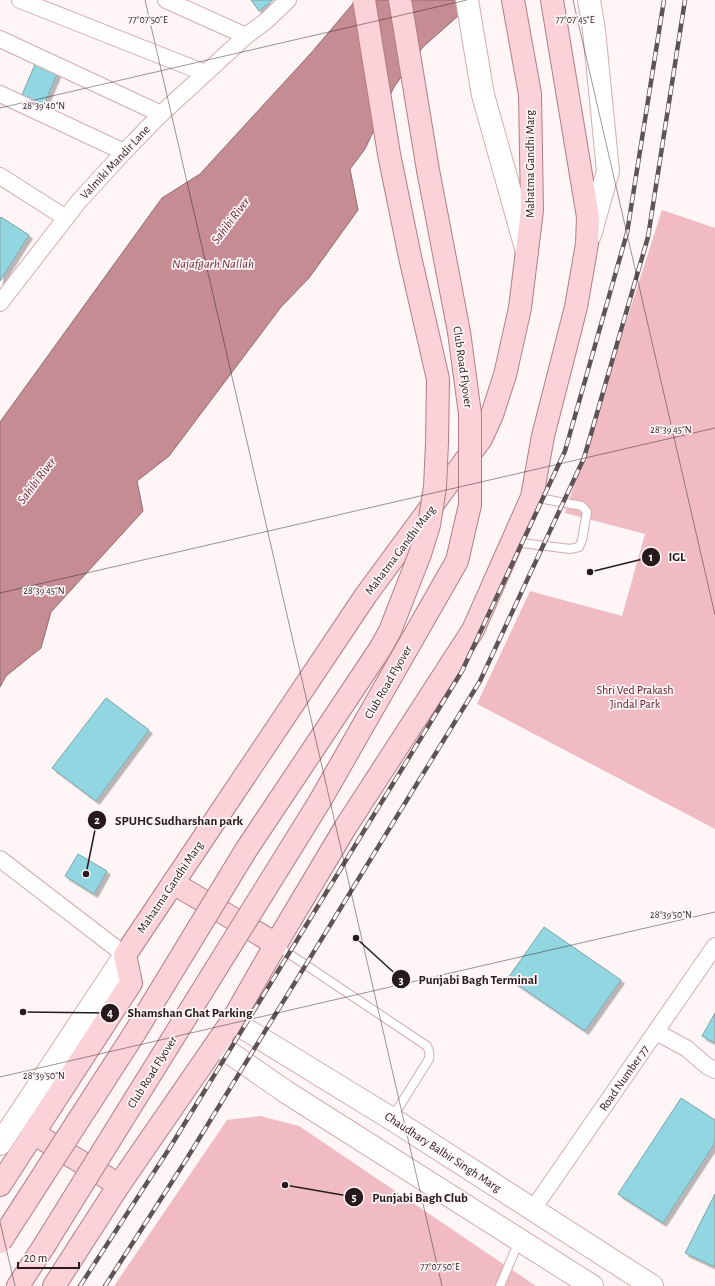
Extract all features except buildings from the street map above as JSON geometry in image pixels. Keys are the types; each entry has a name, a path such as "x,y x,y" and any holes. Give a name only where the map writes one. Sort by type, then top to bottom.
{"main road":[{"name":"Club Road Flyover","path":"0,1242 134,1034 246,850 380,649 390,631 420,554 429,525 435,487 438,379 410,257 389,154 364,0"},
{"name":"Club Road Flyover","path":"18,1286 320,801 457,561 470,505 470,414 459,332 427,162 400,0"},
{"name":"Mahatma Gandhi Marg","path":"125,955 366,595 481,439 492,415 505,374 520,308 532,210 530,94 513,0"},
{"path":"54,1286 119,1185 232,1021 345,828 473,630 532,497 542,436 576,308 587,244 588,217 552,0"},
{"path":"173,883 276,944"},
{"path":"0,1185 131,983 125,955"},
{"path":"33,1133 119,1185"}],"street":[{"path":"20,0 205,73"},
{"path":"166,0 246,36"},
{"name":"Valmiki Mandir Lane","path":"0,303 79,201 124,152 161,114 205,73 246,36 266,21 288,0"},
{"path":"468,0 483,95 527,252"},
{"path":"587,244 608,171 594,30 589,0"},
{"path":"0,40 161,114"},
{"path":"0,94 124,152"},
{"path":"0,176 66,218"},
{"path":"0,859 125,955 0,1144"},
{"name":"Road Number 77","path":"533,1209 715,946"},
{"name":"Chaudhary Balbir Singh Marg","path":"232,1021 392,1118 652,1286"},
{"path":"656,1032 686,1048 706,1066 715,1070"},
{"path":"217,1044 286,1092 592,1286"}],"lane":[{"path":"512,542 570,549 579,547 588,512 586,509 582,506 532,497"},
{"path":"276,944 427,1046 430,1055 429,1059 392,1118"},
{"path":"500,1286 519,1240"}],"green space":[{"name":"Shri Ved Prakash Jindal Park","path":"662,210 715,228 715,829 477,704 530,591 622,616 645,534 565,513"},
{"path":"260,1116 299,1126 536,1286 114,1286 227,1120"}],"water":[{"name":"Najafgarh Nallah","path":"356,0 476,0 423,47 394,87 365,149 350,169 358,210 309,278 281,307 169,456 137,481 143,511 51,612 41,648 6,676 0,687 0,422 162,198 200,174 312,52"}],"railway":[{"path":"80,1286 169,1149 462,671 565,451 627,233 664,0"},
{"path":"105,1286 186,1160 480,681 584,458 648,237 685,0"}],"place":[{"name":"IGL","path":"590,572"},
{"name":"SPUHC Sudharshan park","path":"86,874"},
{"name":"Punjabi Bagh Terminal","path":"356,938"},
{"name":"Shamshan Ghat Parking","path":"23,1012"},
{"name":"Punjabi Bagh Club","path":"285,1185"}],"water label":[{"name":"Sahibi River","path":"231,221"},
{"name":"Sahibi River","path":"37,481"}]}
